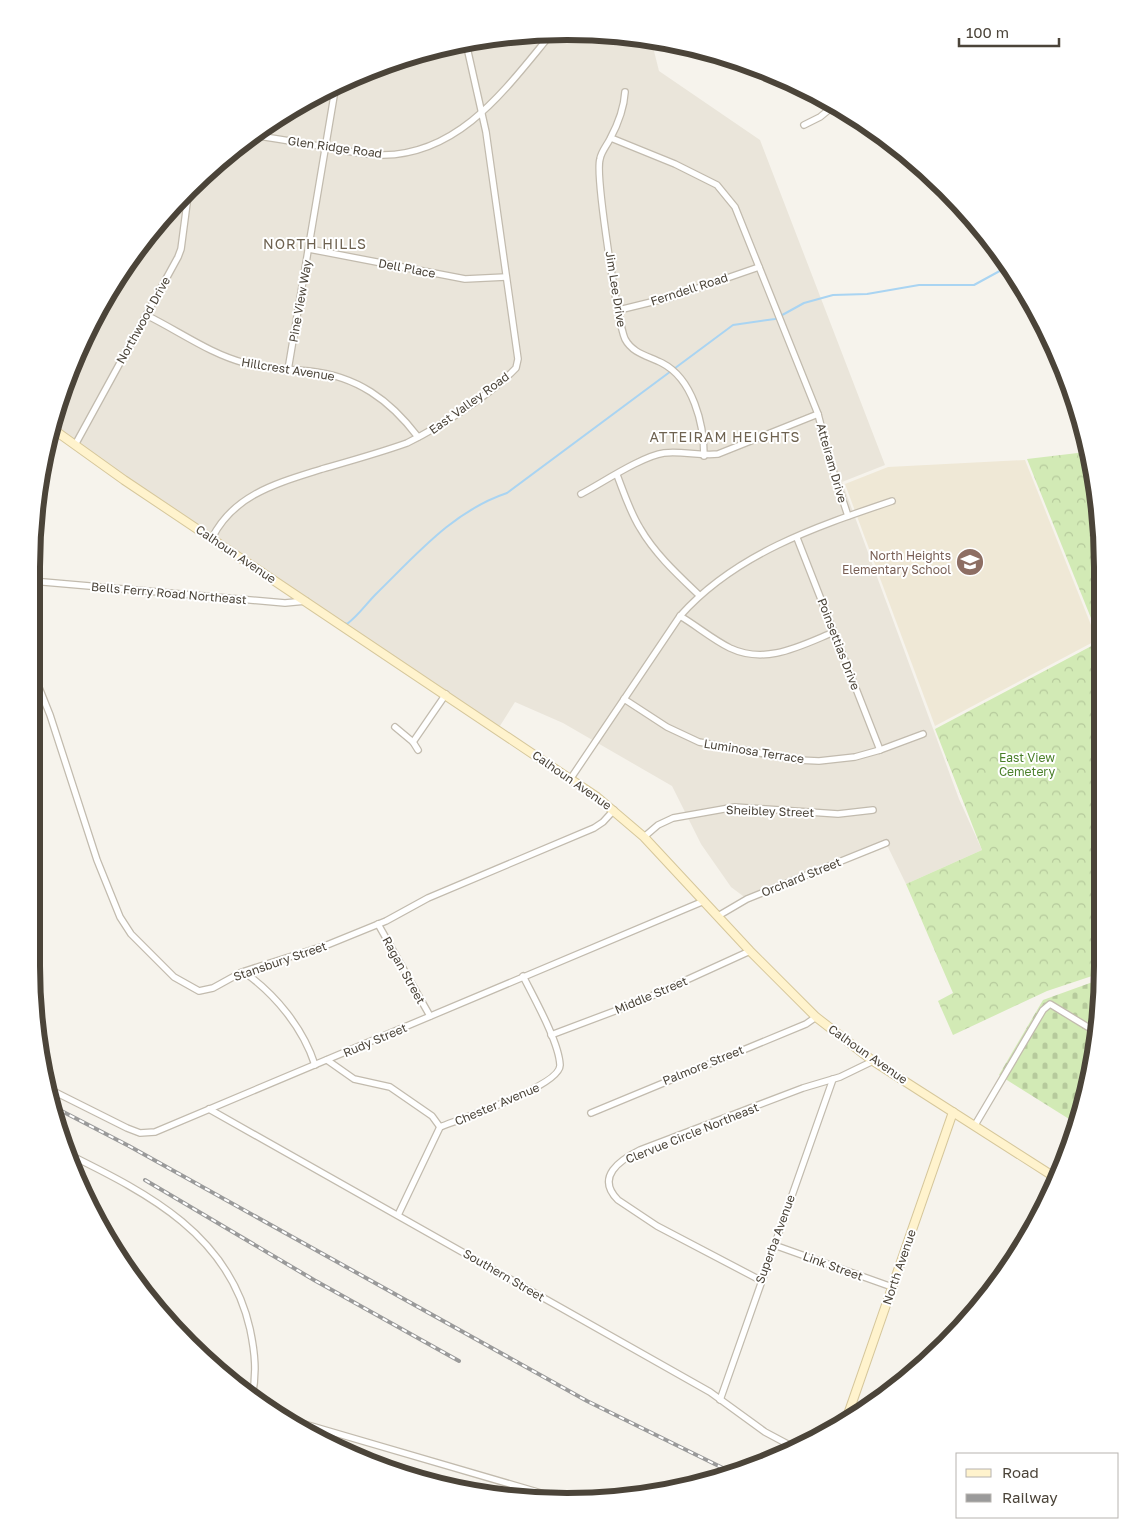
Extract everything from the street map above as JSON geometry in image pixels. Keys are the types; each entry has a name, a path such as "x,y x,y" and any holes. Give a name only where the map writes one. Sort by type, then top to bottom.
{"street":[{"name":"Glen Ridge Road","path":"263,137 364,153 404,153 424,147 456,133 482,113 545,41"},
{"name":"East Valley Road","path":"212,538 216,530 236,507 266,487 390,449 418,438 469,405 516,368 518,359 482,113 467,49"},
{"name":"Jim Lee Drive","path":"625,92 624,108 611,138 600,157 599,169 622,330 630,347 636,352 664,364 681,378 704,432 704,456"},
{"name":"Pine View Way","path":"288,370 334,94"},
{"path":"804,125 820,117 829,110"},
{"name":"Atteiram Drive","path":"571,778 680,616 699,595 753,556 848,516 830,461 818,414 735,207 717,185 676,164 611,138"},
{"name":"Northwood Drive","path":"75,445 181,250 187,202"},
{"name":"Dell Place","path":"309,249 465,279 506,277"},
{"name":"Ferndell Road","path":"619,310 672,297 759,267"},
{"name":"Hillcrest Avenue","path":"146,315 231,359 247,364 326,373 348,379 369,389 394,407 418,438"},
{"path":"581,494 662,454 704,456 728,451 818,414"},
{"name":"Calhoun Avenue","path":"58,432 571,778 614,810 644,837 750,951 816,1017 873,1061 1051,1175"},
{"path":"617,475 646,538 681,578 699,595"},
{"path":"848,516 892,501"},
{"name":"Poinsettias Drive","path":"797,538 880,750"},
{"name":"Bells Ferry Road Northeast","path":"40,582 285,603 306,601"},
{"path":"680,616 729,647 754,655 779,654 834,632"},
{"name":"Stansbury Street","path":"40,690 50,715 97,860 120,917 131,934 174,976 199,991 213,988 244,972 327,945 378,924 428,898 594,828 603,822 614,810"},
{"path":"413,742 446,694"},
{"name":"Luminosa Terrace","path":"624,699 676,732 699,742 819,761 855,757 922,734"},
{"path":"395,727 413,742 418,750"},
{"name":"Sheibley Street","path":"644,837 658,825 673,818 735,807 838,814 873,810"},
{"name":"Orchard Street","path":"718,916 747,899 886,843"},
{"name":"Rudy Street","path":"56,1092 140,1133 155,1132 704,901"},
{"name":"Ragan Street","path":"378,924 430,1016"},
{"name":"Middle Street","path":"551,1035 636,1003 750,951"},
{"path":"244,972 283,1008 306,1042 315,1066"},
{"path":"524,976 551,1035"},
{"path":"976,1126 1044,1010 1050,1004 1090,1028"},
{"name":"Palmore Street","path":"591,1113 806,1024 816,1017"},
{"name":"Chester Avenue","path":"398,1215 440,1127 507,1101 549,1081 558,1074 560,1066 551,1035"},
{"path":"327,1060 354,1079 390,1087 432,1116 440,1127"},
{"name":"Clervue Circle Northeast","path":"760,1280 657,1226 630,1208 613,1195 609,1183 610,1177 619,1162 640,1150 802,1088 833,1080 873,1061"},
{"name":"Superba Avenue","path":"720,1400 760,1280 833,1080"},
{"name":"Southern Street","path":"209,1109 710,1392 764,1432 788,1444"},
{"name":"North Avenue","path":"849,1410 954,1112"},
{"path":"76,1157 118,1179 159,1204 200,1237 217,1255 236,1290 246,1314 256,1362 253,1389"},
{"name":"Link Street","path":"774,1245 892,1287"},
{"path":"309,1425 538,1492"}],"shaded area":[{"path":"533,41 601,41 653,48 659,71 760,140 885,465 842,482 959,799 982,850 906,884 886,843 747,899 731,887 701,844 672,786 563,723 515,702 498,729 347,624 304,598 58,431 80,365 94,334 129,274 149,246 194,194 246,149 304,111 334,94 365,80 431,58 464,50"},
{"name":"North Heights Elementary School","path":"1025,460 1094,632 1094,642 935,726 845,484 888,467"}],"green space":[{"path":"1081,453 1093,533 1094,626 1027,459"},
{"name":"East View Cemetery","path":"1094,645 1094,975 1047,991 953,1035 938,1001 953,993 906,884 982,850 935,729"},
{"path":"1094,982 1084,1069 1071,1120 999,1075 1043,1000"}],"waterway":[{"path":"344,623 347,624 355,617 421,550 452,523 469,511 507,493 733,325 775,319 804,303 833,295 867,294 919,285 974,285 1002,270"}],"railway":[{"path":"61,1110 129,1146 587,1401 724,1469"},
{"path":"145,1180 314,1280 459,1361"}],"place":[{"name":"North Heights Elementary School","path":"970,562"}],"district":[{"name":"NORTH HILLS","path":"315,243"},
{"name":"ATTEIRAM HEIGHTS","path":"725,436"}]}
